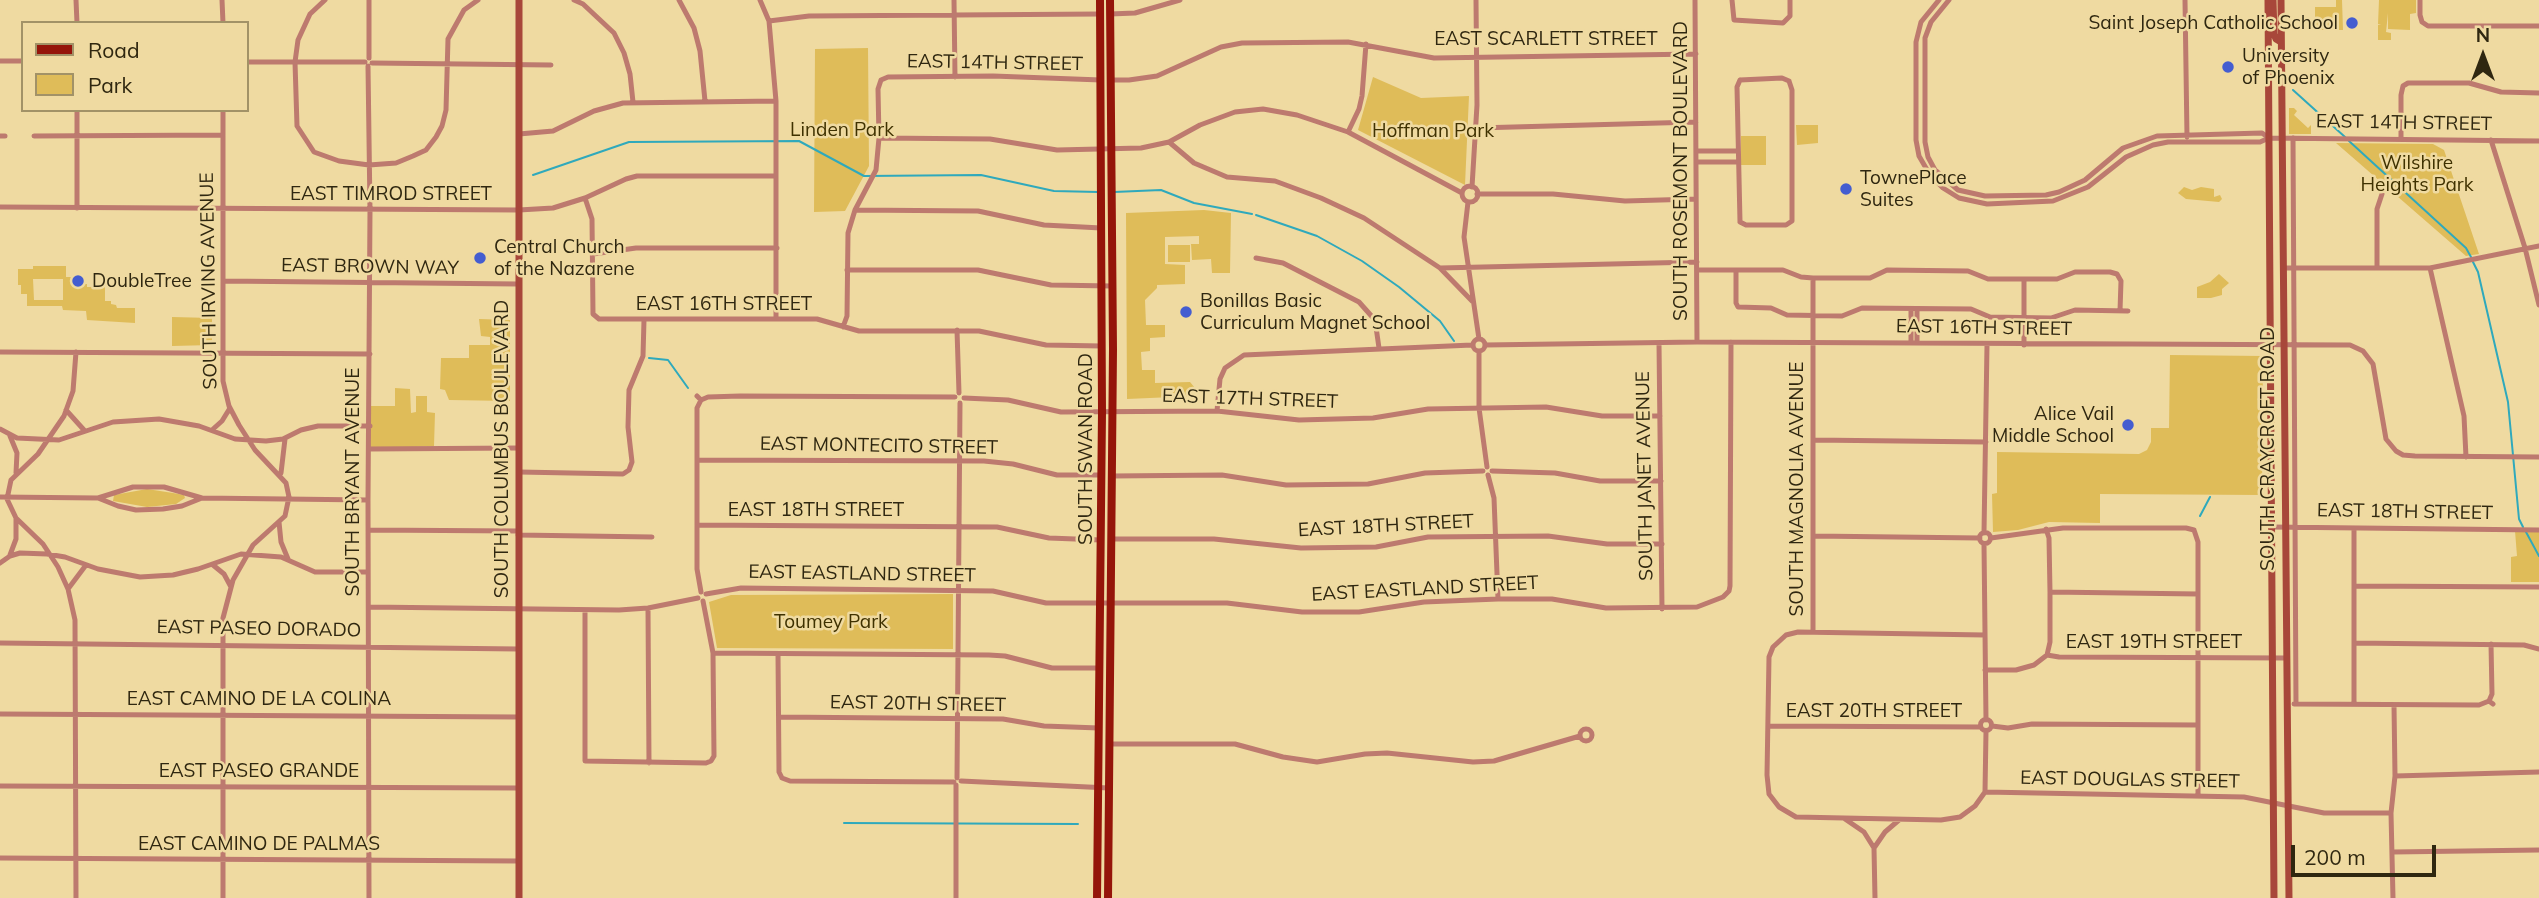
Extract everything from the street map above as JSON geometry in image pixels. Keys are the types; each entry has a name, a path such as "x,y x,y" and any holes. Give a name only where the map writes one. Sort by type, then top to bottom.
{"main road":[{"name":"SOUTH COLUMBUS BOULEVARD","path":"519,0 519,898"},
{"name":"SOUTH SWAN ROAD","path":"1097,898 1101,475 1107,412 1112,286 1112,149 1100,0"},
{"name":"SOUTH SWAN ROAD","path":"1108,898 1112,477 1102,346 1101,149 1110,0"},
{"path":"2270,0 2274,34 2281,42"},
{"name":"SOUTH CRAYCROFT ROAD","path":"2270,0 2274,898"},
{"name":"SOUTH CRAYCROFT ROAD","path":"2281,0 2288,898"}],"street":[{"path":"76,0 77,21"},
{"path":"222,0 223,21"},
{"name":"SOUTH BRYANT AVENUE","path":"369,0 369,898"},
{"path":"321,1 303,26 295,62 297,126 314,152 326,157 369,165 396,163 413,156 426,150 436,137 446,110 447,39 464,10 466,0"},
{"path":"464,10 478,0"},
{"path":"574,0 592,12 614,33 630,74 633,102"},
{"path":"679,0 694,28 700,51 705,102"},
{"path":"760,0 769,21 776,101 776,319"},
{"path":"954,0 955,77"},
{"path":"1110,14 1135,13 1180,0"},
{"path":"1476,0 1476,128 1472,187 1477,194"},
{"name":"SOUTH ROSEMONT BOULEVARD","path":"1695,0 1698,342"},
{"path":"1732,0 1734,20 1783,23 1790,16 1790,0"},
{"path":"1938,0 1947,3 1931,22 1925,38 1925,142 1928,157 1935,170 1958,190 1985,196 2052,194 2077,185 2131,144 2157,136 2262,133 2269,138 2260,142 2168,142 2145,148 2115,165 2088,187 2053,201 1987,204 1968,201 1950,193 1936,182 1919,156 1916,140 1916,42 1921,22 1938,0"},
{"path":"2185,0 2187,142"},
{"path":"2420,0 2422,22 2428,26 2539,26"},
{"path":"769,21 809,16 1100,13"},
{"name":"EAST SCARLETT STREET","path":"1106,80 1157,76 1220,47 1242,43 1348,42 1434,58 1696,54"},
{"path":"1348,132 1359,109 1366,44"},
{"path":"0,61 21,61"},
{"path":"248,62 551,65"},
{"name":"EAST 14TH STREET","path":"879,138 878,83 888,77 1018,76 1106,80"},
{"path":"1739,79 1791,79 1792,223 1739,223 1737,162 1739,79"},
{"path":"2401,138 2403,86 2411,83 2469,83 2501,92 2539,93"},
{"path":"519,134 552,131 604,107 633,102 776,101"},
{"path":"843,327 847,316 848,233 855,210 876,170 879,138 976,138 1057,150 1141,148 1169,142 1200,125 1235,112 1263,110 1297,115 1348,132 1462,193 1468,202"},
{"path":"77,112 77,208"},
{"name":"SOUTH IRVING AVENUE","path":"223,112 223,381 230,408 255,450 281,475 289,489 289,499"},
{"path":"1476,128 1696,122"},
{"path":"34,135 223,135"},
{"name":"EAST 14TH STREET","path":"2269,138 2539,141"},
{"name":"SOUTH CRAYCROFT ROAD","path":"2293,138 2296,703"},
{"path":"2491,139 2525,248 2539,305"},
{"path":"1169,142 1195,163 1227,177 1275,181 1364,218 1440,268 1472,301"},
{"path":"1696,151 1737,151"},
{"path":"1696,162 1737,162"},
{"name":"EAST TIMROD STREET","path":"0,207 519,210 553,208 637,176 776,176"},
{"path":"1462,193 1466,188 1472,187"},
{"path":"1477,194 1552,194 1625,201 1696,199"},
{"path":"1468,202 1475,200 1477,194"},
{"path":"2377,268 2377,209 2382,194"},
{"path":"585,198 592,219 593,254 636,248 777,247"},
{"path":"1468,202 1464,237 1479,339 1485,345 1479,352"},
{"path":"855,210 978,211 1044,225 1101,228"},
{"path":"2283,268 2430,268 2539,246"},
{"name":"EAST 16TH STREET","path":"593,254 594,318 817,319 865,331 957,330 999,333 1046,345 1102,346"},
{"path":"1256,258 1283,263 1359,302 1375,320 1379,348"},
{"path":"1440,268 1697,262"},
{"path":"2430,268 2464,416 2466,457 2539,457"},
{"path":"847,270 978,270 1051,285 1112,286"},
{"path":"1697,270 1783,270 1814,278 1870,278 1887,271 1968,271 1988,279 2057,279 2075,272 2114,273 2120,281 2120,311"},
{"path":"1736,270 1738,307 1771,308 1787,315 1846,315 1862,309 1971,309 1990,317 2051,318 2075,310 2128,311"},
{"name":"SOUTH MAGNOLIA AVENUE","path":"1814,278 1813,632 1786,635 1773,648 1768,666 1769,794 1779,807 1796,817 1941,820 1960,817 1975,806 1985,792"},
{"path":"2024,279 2024,345"},
{"name":"EAST BROWN WAY","path":"223,281 518,284"},
{"path":"1914,309 1914,343"},
{"path":"519,472 623,474 629,470 632,462 628,427 629,390 643,356 644,320"},
{"path":"956,898 960,462 957,330"},
{"path":"1472,345 1479,339"},
{"name":"EAST 16TH STREET","path":"1485,345 1731,342 2350,345 2367,350 2373,364 2386,439 2392,448 2403,455 2466,457"},
{"name":"EAST EASTLAND STREET","path":"369,607 518,610 648,608 741,588 993,591 1046,603 1227,603 1280,611 1359,612 1424,602 1498,599 1552,599 1606,608 1697,607 1727,596 1730,586 1731,342"},
{"name":"SOUTH JANET AVENUE","path":"1659,343 1662,608"},
{"path":"1217,411 1220,379 1225,368 1244,355 1472,345"},
{"path":"1472,345 1475,351 1479,352"},
{"path":"1985,792 1982,722 1986,720 1982,536 1987,345"},
{"path":"0,352 369,354"},
{"path":"3,497 16,473 49,440 66,410 74,391 76,352"},
{"path":"1479,352 1479,408 1494,498 1498,599"},
{"name":"EAST 17TH STREET","path":"697,460 697,408 699,398 708,397 959,398 1008,400 1061,412 1217,411 1299,420 1373,418 1428,409 1546,407 1602,416 1660,416"},
{"path":"212,430 230,408"},
{"path":"66,410 84,430"},
{"path":"0,429 25,439 59,440 113,422 144,418 180,422 235,439 249,440 285,439 301,430 318,426 370,426"},
{"path":"10,435 17,453 16,473"},
{"name":"SOUTH IRVING AVENUE","path":"281,475 285,439"},
{"path":"1814,440 1986,442"},
{"path":"369,449 518,448"},
{"path":"585,610 586,761 711,763 714,756 713,653 697,569 697,460"},
{"name":"EAST MONTECITO STREET","path":"697,460 997,462 1057,475 1101,475"},
{"path":"1112,477 1222,475 1286,485 1368,484 1425,472 1488,471 1555,473 1600,481 1661,481"},
{"path":"3,497 98,498 133,487 164,487 202,498 368,499"},
{"path":"3,497 16,517 43,544 50,555 68,589 75,620 76,898"},
{"path":"98,498 136,510 182,506 202,498"},
{"path":"223,898 223,618 231,587 247,555 253,545 285,516 289,499"},
{"path":"10,556 16,539 16,517"},
{"path":"279,522 281,541 289,560"},
{"name":"EAST 18TH STREET","path":"697,525 997,527 1056,539 1101,540"},
{"name":"EAST 18TH STREET","path":"2271,527 2539,530"},
{"path":"1813,536 1989,535 1990,538 2046,529 2197,528 2197,796"},
{"path":"2354,528 2354,704"},
{"path":"2046,529 2049,538 2050,592 2050,642 2047,655"},
{"path":"368,530 652,537"},
{"name":"EAST 18TH STREET","path":"1112,540 1214,539 1301,548 1376,547 1428,537 1548,536 1607,544 1662,544"},
{"path":"1984,544 1989,542 1990,538"},
{"path":"0,563 20,553 50,555 140,577 173,575 213,565 241,554 272,555 315,572 368,572"},
{"path":"68,589 86,565"},
{"path":"213,565 224,574 231,587"},
{"path":"2354,586 2539,587"},
{"path":"2050,592 2198,594"},
{"path":"648,608 649,763"},
{"path":"1813,632 1985,635"},
{"name":"EAST PASEO DORADO","path":"0,643 518,649"},
{"path":"2354,643 2524,645 2539,649"},
{"path":"2286,704 2479,705 2491,702 2491,644"},
{"path":"713,653 958,654 1005,656 1052,668 1098,668"},
{"path":"778,654 780,779 1109,788"},
{"name":"EAST 19TH STREET","path":"1985,670 2017,670 2034,665 2047,655 2286,658"},
{"path":"2393,898 2391,813 2395,776 2394,705"},
{"name":"EAST CAMINO DE LA COLINA","path":"0,714 518,717"},
{"name":"EAST 20TH STREET","path":"779,717 1003,719 1044,726 1099,728"},
{"path":"1986,720 1992,726"},
{"path":"1983,729 2032,724 2197,725"},
{"name":"EAST 20TH STREET","path":"1768,726 1983,729"},
{"path":"1109,744 1235,744 1283,757 1317,762 1387,753 1473,762 1494,761 1580,736"},
{"path":"2395,776 2539,772"},
{"name":"EAST PASEO GRANDE","path":"0,786 518,789"},
{"name":"EAST DOUGLAS STREET","path":"1985,792 2244,797 2324,813 2391,813"},
{"path":"1845,819 1864,832 1874,848 1875,898"},
{"path":"1874,848 1885,832 1899,820"},
{"path":"2393,852 2539,850"},
{"name":"EAST CAMINO DE PALMAS","path":"0,859 517,861"}],"green space":[{"path":"2336,0 2342,0 2343,30 2315,30 2315,7 2336,7"},
{"path":"2379,0 2416,0 2416,13 2410,14 2410,30 2388,29 2388,13 2386,32 2391,33 2391,40 2378,40 2378,25 2381,25 2378,24"},
{"name":"Linden Park","path":"868,48 869,166 845,211 814,212 815,49"},
{"name":"Hoffman Park","path":"1373,77 1421,98 1469,96 1465,185 1358,130"},
{"path":"2289,108 2297,111 2294,115 2308,128 2311,125 2311,134 2289,134"},
{"path":"1796,125 1818,125 1818,143 1797,145"},
{"path":"1741,136 1766,136 1766,165 1741,165"},
{"name":"Wilshire Heights Park","path":"2336,143 2433,144 2444,150 2479,254 2466,256"},
{"path":"2184,187 2192,190 2201,187 2214,189 2214,197 2220,195 2222,199 2219,202 2186,199 2178,193"},
{"path":"1204,210 1231,213 1230,273 1212,273 1211,259 1192,260 1191,244 1199,244 1199,236 1165,237 1165,264 1185,265 1185,284 1157,285 1145,300 1146,325 1165,325 1165,337 1150,338 1150,351 1141,352 1142,370 1155,370 1155,383 1190,382 1195,388 1195,396 1127,399 1126,213"},
{"path":"1168,245 1190,245 1190,262 1168,262"},
{"path":"33,266 66,266 66,277 75,277 75,280 81,280 81,284 87,284 87,287 105,287 105,301 111,301 117,308 135,308 135,323 87,320 86,311 63,310 62,306 27,306 27,294 21,294 21,285 18,285 18,269 33,269","holes":["33,279 63,279 63,300 34,300"]},
{"path":"2219,274 2229,283 2222,289 2222,295 2197,298 2197,287 2210,282"},
{"path":"172,317 212,318 212,345 172,346"},
{"path":"479,319 510,320 510,401 449,400 445,390 440,389 441,358 469,358 469,345 490,345 490,337 481,336"},
{"path":"2170,355 2263,356 2262,495 2100,494 2100,523 2049,522 2018,530 1993,532 1992,494 1997,493 1997,452 2139,454 2147,450 2151,442 2151,428 2169,428"},
{"path":"395,388 410,389 411,413 416,412 416,396 427,396 427,412 435,413 434,446 369,449 370,406 395,406"},
{"path":"147,489 184,495 185,498 176,504 147,507 113,501 114,495"},
{"path":"2515,531 2539,531 2539,582 2511,582 2511,557 2517,556"},
{"name":"Toumey Park","path":"953,594 953,649 717,648 709,602 731,595"}],"waterway":[{"path":"2293,90 2345,137"},
{"path":"533,175 629,142 799,141 864,176 981,175 1054,191 1098,192"},
{"path":"2349,141 2466,248 2471,257"},
{"path":"1114,192 1161,190 1194,203 1252,214"},
{"path":"1256,215 1317,236 1362,261 1440,321 1454,341"},
{"path":"2473,262 2478,272 2508,402 2519,519 2523,527"},
{"path":"649,358 668,360 688,388"},
{"path":"2200,516 2210,497"},
{"path":"2526,532 2539,556"},
{"path":"844,823 1078,824"}],"place":[{"name":"Saint Joseph Catholic School","path":"2352,23"},
{"name":"University of Phoenix","path":"2228,67"},
{"name":"TownePlace Suites","path":"1846,189"},
{"name":"Central Church of the Nazarene","path":"480,258"},
{"name":"DoubleTree","path":"78,281"},
{"name":"Bonillas Basic Curriculum Magnet School","path":"1186,312"},
{"name":"Alice Vail Middle School","path":"2128,425"}]}
